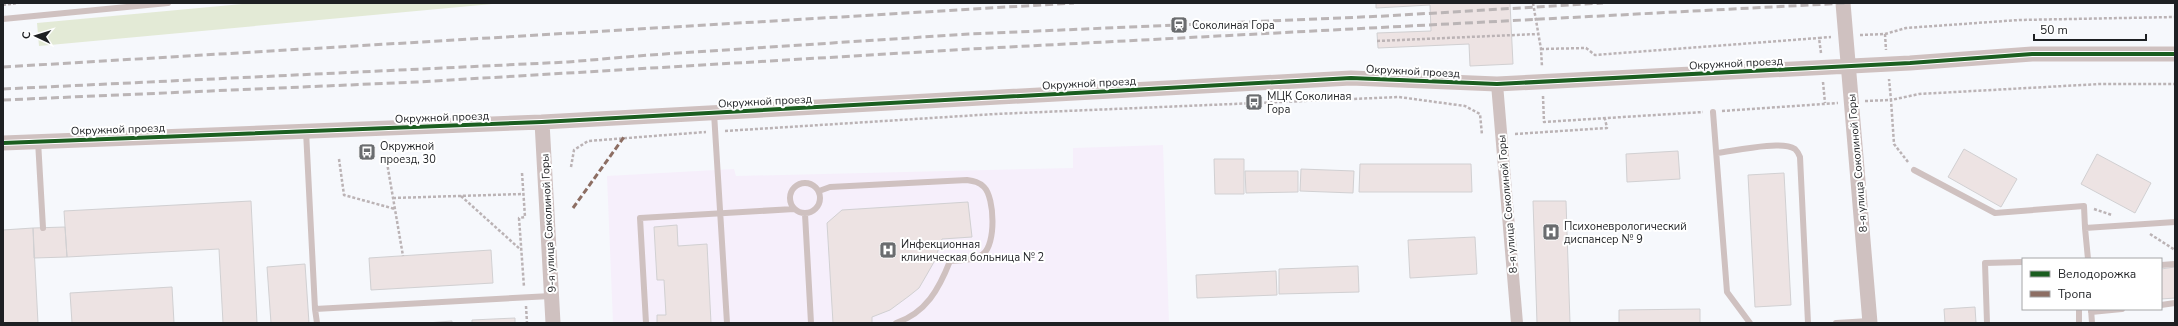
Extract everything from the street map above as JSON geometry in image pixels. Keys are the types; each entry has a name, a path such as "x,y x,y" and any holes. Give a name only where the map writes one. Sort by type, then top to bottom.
{"street":[{"name":"8-я улица Соколиной Горы","path":"1843,3 1869,322"},
{"name":"Окружной проезд","path":"3,143 542,122 1351,78 1497,84 1910,63 2032,54 2175,54"},
{"name":"8-я улица Соколиной Горы","path":"1497,84 1517,323"},
{"name":"9-я улица Соколиной Горы","path":"542,122 553,323"}],"lane":[{"path":"3,19 168,3"},
{"path":"1713,112 1727,292 1750,323"},
{"path":"714,113 727,323"},
{"path":"306,131 317,323"},
{"path":"38,141 43,228"},
{"path":"1717,153 1775,146 1788,146 1796,150 1800,157 1808,323"},
{"path":"1914,170 1995,213 2084,206 2088,258"},
{"path":"819,192 830,187 967,180 977,181 985,187 990,196 992,235 990,246 983,255 950,261 942,282 928,303 909,318 896,323"},
{"path":"646,323 640,218 794,209 805,214 816,210 821,199 819,192 812,184 806,183 795,187 790,198 794,209"},
{"path":"805,214 811,323"},
{"path":"2085,228 2175,222"},
{"path":"1987,323 1985,263 2022,262"},
{"path":"2162,265 2175,264"},
{"path":"315,309 552,296"},
{"path":"2162,305 2175,303"},
{"path":"2078,310 2079,323"},
{"path":"2092,323 2091,311 2106,310"},
{"path":"1836,323 1869,322"}],"path":[{"path":"3,5 18,3"},
{"path":"1533,3 1541,49 1542,71"},
{"path":"1885,34 1906,28 2019,20 2175,16"},
{"path":"1378,41 1538,34"},
{"path":"1541,49 1586,48 1595,56 1819,38"},
{"path":"1914,170 1894,144 1891,100 1919,94 2092,84 2175,84"},
{"path":"1543,93 1544,122 1596,120"},
{"path":"571,167 574,150 588,141 715,131 995,114 1399,97 1466,106 1480,114 1482,135"},
{"path":"1512,134 1607,128 1605,119"},
{"path":"386,157 403,256"},
{"path":"339,159 344,195 395,208"},
{"path":"522,173 525,217 519,218 527,323"},
{"path":"393,198 523,194"},
{"path":"460,196 522,250"}],"shaded area":[{"name":"Инфекционная клиническая больница № 2","path":"1163,145 1169,323 613,323 607,176 734,169 736,176 1073,168 1073,148"}],"green space":[{"path":"253,3 503,3 39,46 37,23"}],"building":[{"path":"1376,3 1510,3 1513,64 1470,66 1469,44 1378,48 1377,33 1431,31 1430,5 1376,8"},
{"path":"1964,149 2017,179 2001,207 1948,177"},
{"path":"1678,151 1680,179 1627,182 1626,154"},
{"path":"2097,154 2151,183 2135,213 2081,184"},
{"path":"1214,159 1244,159 1244,194 1215,194"},
{"path":"1360,164 1471,164 1472,192 1359,192"},
{"path":"1301,169 1354,171 1353,193 1300,191"},
{"path":"1245,171 1298,171 1298,192 1246,193"},
{"path":"1784,173 1791,305 1755,307 1748,175"},
{"path":"251,201 257,323 223,323 219,249 67,257 64,211"},
{"name":"Психоневрологический диспансер № 9","path":"1533,201 1566,201 1570,323 1537,323"},
{"path":"968,202 972,237 942,239 934,262 919,288 890,310 872,317 872,323 833,323 827,223 842,210"},
{"path":"677,225 678,246 707,244 711,323 657,323 657,315 666,315 664,280 657,280 654,227"},
{"path":"65,227 67,257 34,258 33,228"},
{"path":"33,228 38,323 3,323 3,230"},
{"path":"1475,237 1477,274 1410,278 1408,240"},
{"path":"491,250 493,283 371,290 369,258"},
{"path":"305,264 309,323 271,323 267,267"},
{"path":"1358,266 1359,292 1279,294 1279,269"},
{"path":"2175,267 2175,298 2162,299 2162,269"},
{"path":"1276,271 1277,295 1197,298 1196,275"},
{"path":"172,287 174,323 72,323 70,293"},
{"path":"1975,307 1976,323 1945,323 1944,309"},
{"path":"1700,309 1700,323 1619,323 1619,310"},
{"path":"515,318 515,323 472,323 472,320"},
{"path":"452,321 452,323 427,323"}],"railway":[{"path":"3,67 1074,3"},
{"path":"3,89 568,62 649,55 969,34 1385,16 1603,3"},
{"path":"3,100 417,82 971,49 1847,3"}],"marked path":[{"path":"573,208 624,137"}],"cycle path":[{"path":"3,143 542,122 1351,78 1497,84 1910,63 2032,54 2175,54"}],"place":[{"name":"Соколиная Гора","path":"1179,25"},
{"name":"МЦК Соколиная Гора","path":"1254,102"},
{"name":"Окружной проезд, 30","path":"367,152"},
{"name":"Психоневрологический диспансер № 9","path":"1551,232"},
{"name":"Инфекционная клиническая больница № 2","path":"888,250"}]}
